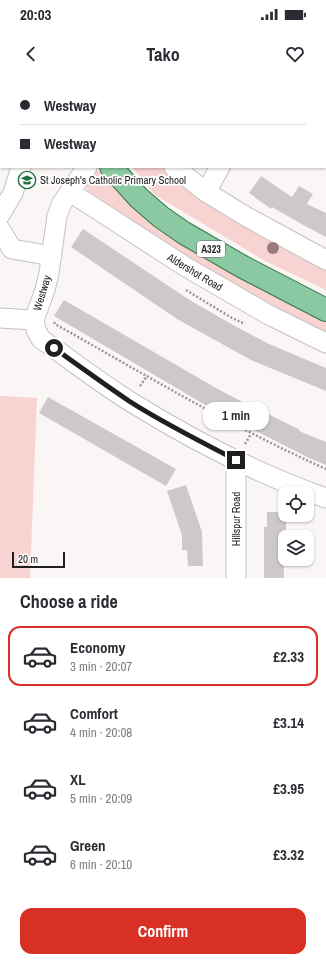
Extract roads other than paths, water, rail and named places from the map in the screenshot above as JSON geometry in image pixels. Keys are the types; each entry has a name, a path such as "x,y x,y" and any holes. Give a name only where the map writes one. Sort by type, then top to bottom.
{"main road":[{"name":"A323","path":"112,168 139,198 161,217 184,233 254,273 326,310"}],"street":[{"path":"0,215 13,193 21,168"},
{"name":"Westway","path":"86,168 62,203 57,216 52,256 45,290 34,320 36,330 41,339 94,378 157,418 236,460 326,498"},
{"path":"175,168 206,192 247,217 326,260"},
{"path":"206,192 219,168"},
{"name":"Aldershot Road","path":"70,192 186,267 269,315 326,343"},
{"path":"0,229 12,249 52,256"},
{"path":"0,318 34,320"},
{"name":"Hillspur Road","path":"236,460 236,578"}],"place":[{"name":"St Joseph's Catholic Primary School","path":"27,180"}]}
